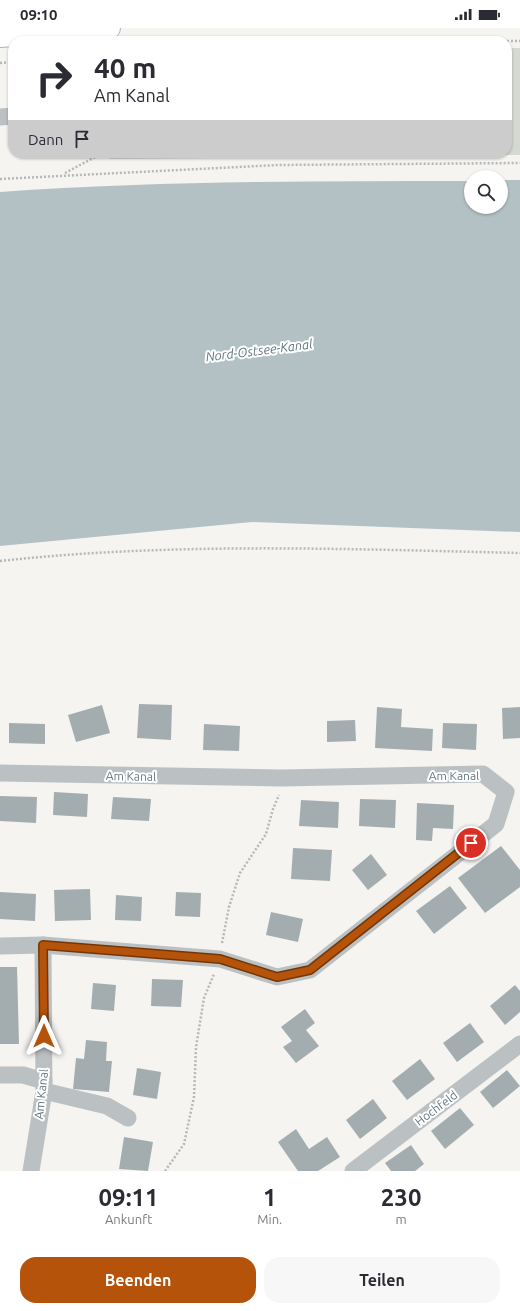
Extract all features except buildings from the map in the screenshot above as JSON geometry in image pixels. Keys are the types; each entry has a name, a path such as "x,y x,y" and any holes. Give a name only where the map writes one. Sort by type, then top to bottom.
{"main road":[{"path":"0,36 109,28"}],"street":[{"name":"Am Kanal","path":"0,774 282,778 483,774 506,792 496,824 310,970 277,977 220,959 43,945 0,946"},
{"name":"Am Kanal","path":"31,1171 44,1086 43,945"},
{"name":"Hochfeld","path":"353,1171 520,1044"},
{"path":"0,1074 23,1075 44,1086 107,1106 128,1118"}],"path":[{"path":"63,175 94,158"},
{"path":"0,179 278,165 520,163"},
{"path":"0,561 56,555 254,547 520,553"}],"shaded area":[{"path":"512,48 520,48 520,155 512,155"},
{"path":"110,158 212,158 110,159"}],"water":[{"name":"Nord-Ostsee-Kanal","path":"508,180 520,180 520,532 252,522 0,546 0,192 117,186 294,182 464,181 464,214 508,214"}],"route":[{"path":"44,1036 43,945 220,959 277,977 310,970 471,843"}]}
